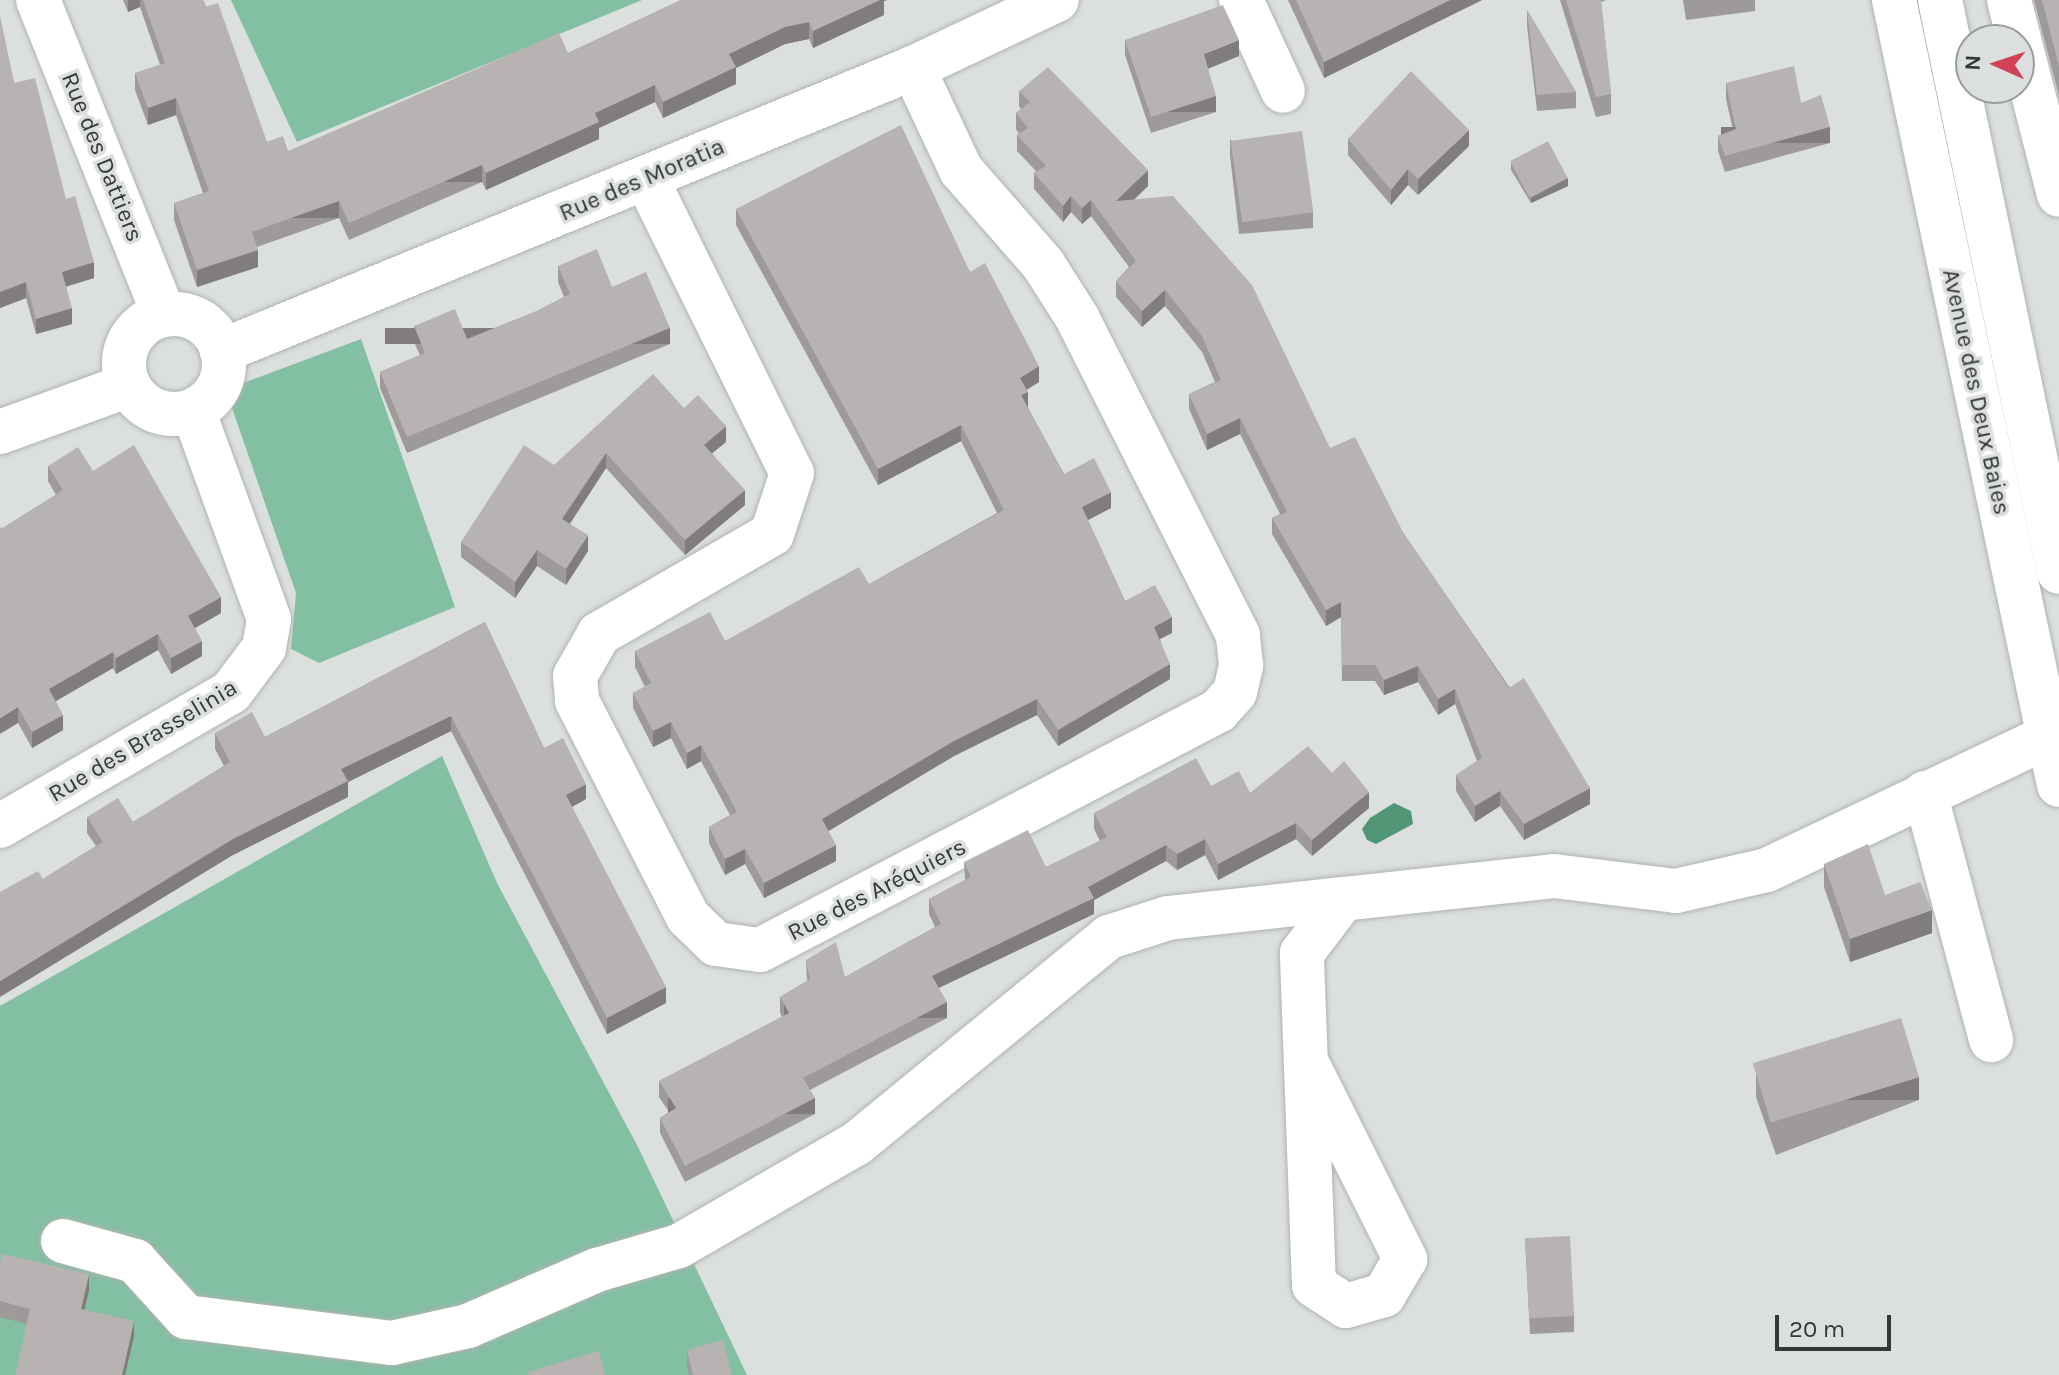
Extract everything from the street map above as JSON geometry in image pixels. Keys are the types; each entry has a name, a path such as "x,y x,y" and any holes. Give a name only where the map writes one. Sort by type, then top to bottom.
{"street":[{"name":"Rue des Dattiers","path":"38,0 164,315"},
{"name":"Rue des Moratia","path":"222,351 913,68 1057,0"},
{"path":"1241,0 1283,91"},
{"name":"Avenue des Deux Baies","path":"1894,0 2059,785"},
{"name":"Avenue des Deux Baies","path":"1940,0 2059,572"},
{"path":"2009,0 2059,195"},
{"name":"Rue des Aréquiers","path":"646,178 792,473 772,534 599,634 575,676 577,701 688,917 716,944 760,950 1218,711 1235,692 1241,665 1238,635 1078,319 1043,264 961,170 913,68"},
{"path":"164,315 206,326 222,351 222,379 193,410 149,408 129,385 130,342 164,315"},
{"path":"0,432 129,385"},
{"name":"Rue des Brasselinia","path":"0,826 231,692 264,648 269,619 193,410"},
{"path":"63,1241 135,1261 186,1317 392,1343 468,1326 597,1270 679,1246 856,1144 1109,937 1168,918 1554,876 1676,891 1767,870 2049,736"},
{"path":"1925,793 1991,1040"},
{"path":"1309,1067 1302,953 1343,899"}],"shaded area":[{"path":"231,0 642,0 297,142"},
{"path":"361,339 455,607 319,663 291,649 296,593 231,405 243,383"},
{"path":"442,756 497,883 638,1147 747,1375 0,1375 0,1006"},
{"path":"1394,803 1411,811 1413,824 1376,844 1367,840 1362,829 1370,818"}],"building":[{"path":"143,0 203,0 205,7 218,3 267,142 283,136 288,151 559,33 568,53 681,0 880,0 813,31 809,22 785,27 729,54 736,67 663,102 655,85 595,113 599,122 486,173 482,165 349,223 339,201 252,232 258,250 197,270 174,203 209,191 176,98 148,108 135,73 165,63"},
{"path":"1296,0 1450,0 1324,62"},
{"path":"1566,0 1601,0 1611,94 1596,97"},
{"path":"2042,0 2059,0 2059,66"},
{"path":"1223,5 1239,40 1204,54 1216,96 1151,117 1125,40"},
{"path":"1527,10 1576,92 1537,95"},
{"path":"0,17 14,83 35,78 66,199 75,196 94,262 62,272 72,308 36,319 26,282 0,292"},
{"path":"1794,66 1801,103 1821,95 1830,127 1725,156 1718,136 1736,129 1726,83"},
{"path":"1048,67 1148,170 1116,201 1173,196 1252,285 1330,448 1355,437 1404,534 1509,688 1524,678 1590,788 1524,824 1500,791 1475,806 1456,775 1482,758 1455,689 1438,699 1418,666 1384,680 1375,665 1342,665 1341,602 1326,610 1272,518 1287,512 1240,418 1207,434 1189,394 1221,380 1202,336 1165,290 1142,311 1116,281 1136,261 1091,200 1082,208 1071,196 1063,206 1034,173 1046,166 1017,135 1028,128 1016,113 1030,102 1019,91"},
{"path":"1411,71 1469,130 1418,179 1408,169 1391,190 1348,139"},
{"path":"901,125 970,272 985,263 1039,366 1020,378 1028,392 1021,395 1064,474 1094,458 1111,492 1082,507 1125,601 1155,585 1172,617 1154,627 1170,664 1058,730 1037,699 954,741 822,819 836,845 764,883 745,849 725,859 709,827 737,812 701,745 687,753 671,722 653,731 633,693 651,683 635,651 710,612 725,641 859,567 869,584 1004,510 961,425 878,469 736,209"},
{"path":"1302,131 1313,212 1242,222 1231,141"},
{"path":"1548,141 1568,178 1530,198 1510,161"},
{"path":"597,249 612,287 646,272 670,328 407,437 380,372 425,353 414,326 455,309 467,339 537,311 570,294 558,266"},
{"path":"653,374 684,408 698,395 726,426 704,445 745,490 685,540 606,453 562,519 588,535 566,569 537,550 515,582 461,542 524,445 554,465"},
{"path":"134,445 221,597 188,616 202,641 171,658 158,634 116,658 113,652 49,689 63,715 32,732 18,707 0,718 0,526 1,529 63,490 48,466 78,447 93,471"},
{"path":"485,622 544,748 563,738 586,784 566,795 666,987 607,1018 451,716 341,769 348,781 233,839 0,981 0,892 38,871 43,879 103,842 87,817 118,798 133,822 230,762 215,733 252,712 265,737"},
{"path":"1308,746 1332,773 1344,761 1369,792 1312,840 1296,823 1218,864 1205,839 1177,854 1166,845 1088,887 1094,898 932,976 947,1002 803,1078 815,1098 685,1166 660,1118 676,1108 659,1081 789,1013 780,997 810,979 806,960 836,942 845,977 941,924 929,899 971,877 964,862 1028,830 1046,867 1107,837 1094,813 1196,758 1211,786 1239,771 1250,793"},
{"path":"1868,844 1885,895 1920,882 1932,910 1850,939 1824,864"},
{"path":"1901,1018 1919,1077 1771,1123 1753,1063"},
{"path":"1570,1236 1574,1316 1529,1318 1525,1238"},
{"path":"2,1254 89,1274 81,1309 134,1321 122,1375 15,1375 30,1309 0,1301"},
{"path":"723,1340 732,1375 693,1375 687,1350"},
{"path":"599,1351 605,1375 529,1375 528,1372"}]}
